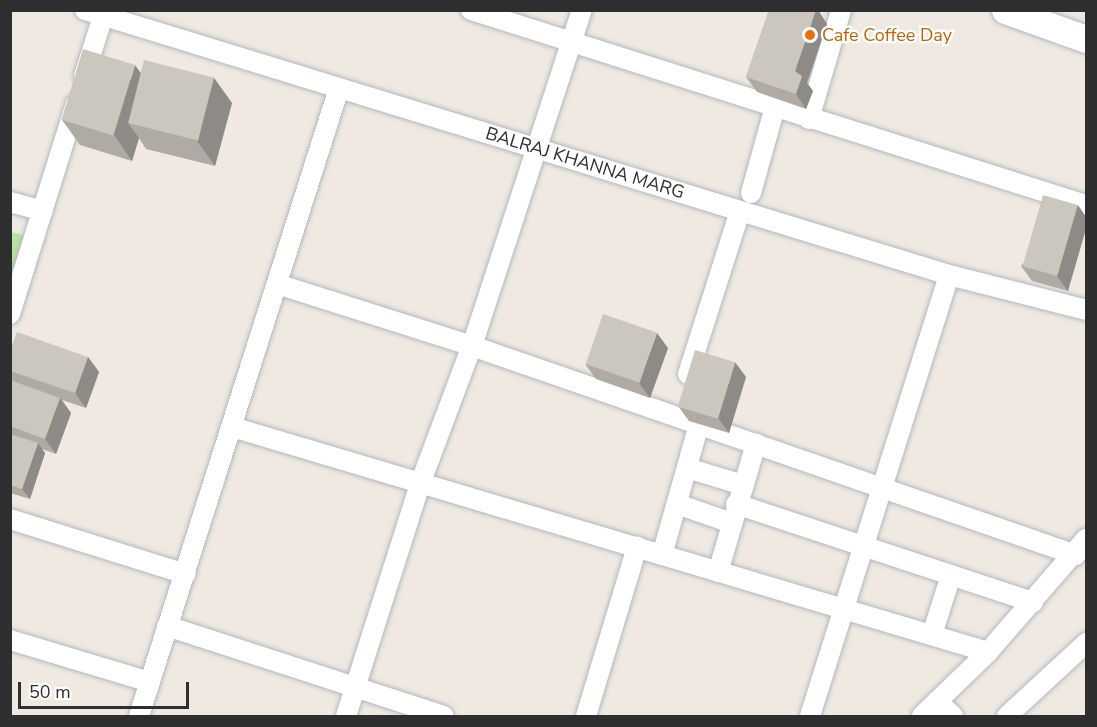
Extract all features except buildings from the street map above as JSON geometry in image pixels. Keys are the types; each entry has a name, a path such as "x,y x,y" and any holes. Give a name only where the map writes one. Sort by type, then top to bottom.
{"main road":[{"path":"1005,10 1086,39"}],"street":[{"path":"471,10 1086,205"},
{"path":"346,717 420,484 472,346 582,10"},
{"path":"809,119 841,10"},
{"path":"10,314 43,211 94,13"},
{"name":"BALRAJ KHANNA MARG","path":"94,13 949,274 1086,310"},
{"path":"139,717 339,88"},
{"path":"751,193 775,107"},
{"path":"10,202 43,211"},
{"path":"675,416 740,211"},
{"path":"810,717 842,609 949,274"},
{"path":"278,284 472,346 881,487 1081,547 988,652 922,717"},
{"path":"662,555 699,424"},
{"path":"232,427 988,652"},
{"path":"718,572 756,444"},
{"path":"687,468 743,486"},
{"path":"677,504 734,514 862,546 1033,602"},
{"path":"10,519 186,574"},
{"path":"586,717 637,547"},
{"path":"932,635 951,575"},
{"path":"167,626 354,690 444,717"},
{"path":"10,640 150,682"},
{"path":"1007,717 1086,642"},
{"path":"937,701 953,717"}],"green space":[{"path":"11,232 31,237 11,308"}],"place":[{"name":"Cafe Coffee Day","path":"810,35"}]}
